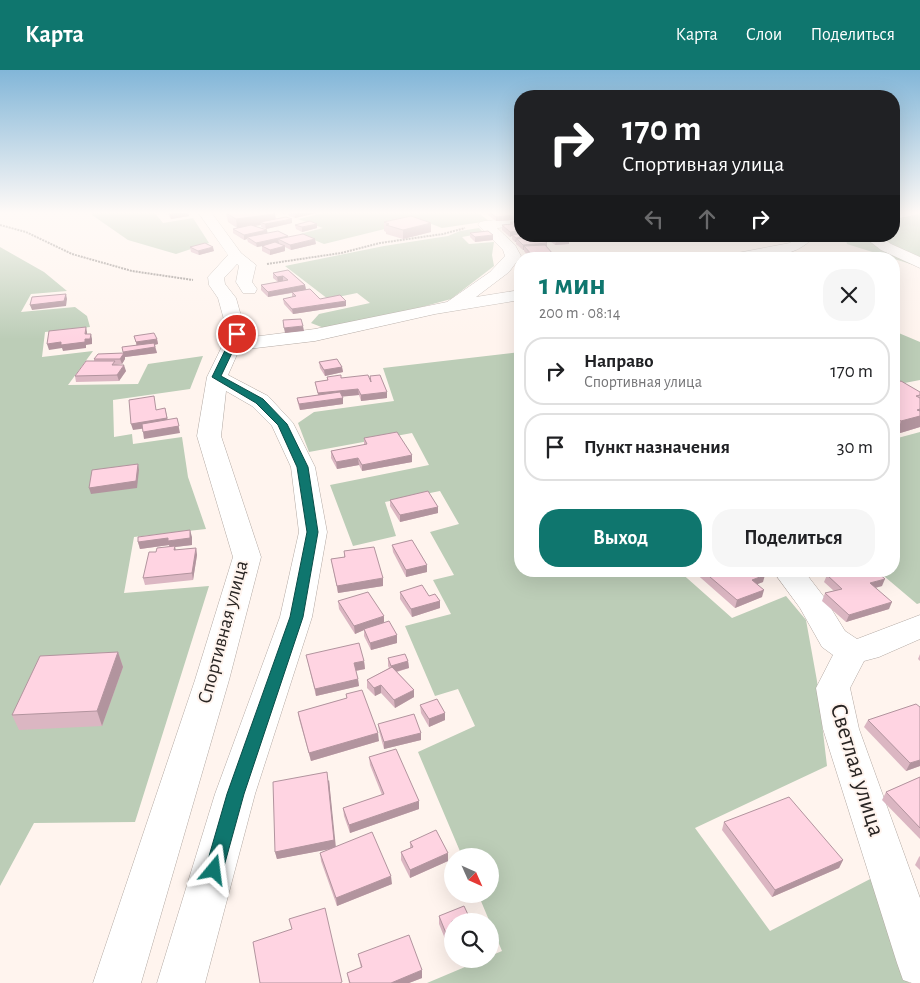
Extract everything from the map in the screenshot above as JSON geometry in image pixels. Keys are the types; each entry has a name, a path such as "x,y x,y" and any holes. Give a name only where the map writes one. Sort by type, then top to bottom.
{"street":[{"path":"236,255 241,262 244,282 249,289"},
{"path":"436,309 456,302 477,289 510,264 512,255"},
{"path":"903,255 920,262"},
{"path":"217,285 216,276 241,262"},
{"name":"Спортивная улица","path":"117,983 212,680 247,557 209,436 216,377 237,334 227,298 217,285"},
{"path":"233,345 315,335 436,309 514,296"},
{"path":"181,983 236,794 296,617 312,532 303,467 282,424 260,401 216,377"},
{"path":"793,577 813,604 833,639 852,651 867,649 920,626"},
{"name":"Светлая улица","path":"852,651 833,688 841,728 920,963"}],"path":[{"path":"74,255 132,271 217,285"},
{"path":"241,262 323,255"}],"green space":[{"path":"0,255 13,255 44,272 67,291 31,294 21,312 75,307 87,316 90,327 45,332 42,357 93,351 68,385 138,384 148,364 203,356 190,389 113,400 114,437 132,434 133,444 182,437 188,477 206,529 134,537 124,593 209,586 135,822 34,823 0,886"},
{"path":"341,255 492,255 494,266 451,299 400,313 324,328 311,323 319,314 370,303 357,293 328,299 285,266"},
{"path":"900,255 920,255 920,267 900,261"},
{"path":"900,334 920,342 920,380 900,384"},
{"path":"514,353 514,577 686,577 732,618 786,596 806,620 817,681 827,766 695,828 770,931 874,877 909,983 427,983 463,968 499,968 499,952 502,951 499,944 499,913 486,913 482,903 499,903 499,848 459,848 418,752 475,726 458,689 435,696 405,626 451,614 433,580 454,575 430,532 459,524 440,491 385,502 396,536 353,546 330,485 429,465 412,433 309,452 298,423 314,412 394,401 383,368"},
{"path":"920,432 920,603 917,604 885,577 900,577 900,437"}],"building":[{"path":"288,270 305,285 268,292 261,285 288,280 283,276 277,277 273,273"},
{"path":"310,289 320,299 340,295 346,301 292,309 283,299 296,296 292,292"},
{"path":"66,294 64,301 30,305 32,297"},
{"path":"301,319 303,326 284,328 283,320"},
{"path":"86,327 85,334 91,334 90,339 85,339 85,342 61,345 61,342 47,344 49,331"},
{"path":"154,333 157,339 136,342 134,336"},
{"path":"154,343 155,347 123,352 122,347"},
{"path":"124,353 120,359 94,359 98,354"},
{"path":"337,359 342,367 324,370 319,362"},
{"path":"86,361 115,361 112,365 124,365 117,375 75,376"},
{"path":"341,375 341,378 368,375 371,382 370,376 380,375 387,392 361,395 358,389 318,393 315,382 328,380 327,377"},
{"path":"900,381 920,392 920,395 916,396 920,398 920,409 917,410 920,411 920,416 900,420"},
{"path":"340,392 343,398 299,404 297,398"},
{"path":"154,396 156,410 165,408 167,418 131,424 129,400"},
{"path":"177,418 179,426 143,432 142,424"},
{"path":"397,432 412,455 362,465 358,458 336,462 331,451 367,444 364,438"},
{"path":"138,464 136,481 89,488 92,470"},
{"path":"428,491 438,507 400,515 390,500"},
{"path":"190,530 190,538 168,541 168,538 138,542 138,537"},
{"path":"412,540 427,565 406,570 392,545"},
{"path":"175,546 174,550 196,548 192,573 143,578 149,552 156,552 157,548"},
{"path":"374,547 383,578 337,586 331,559 345,557 344,551"},
{"path":"710,577 760,577 752,580 764,590 737,600"},
{"path":"829,577 883,577 885,579 870,583 892,602 849,615 825,593 842,589"},
{"path":"422,585 429,596 435,594 440,601 411,609 400,592"},
{"path":"368,592 384,616 354,626 338,601"},
{"path":"389,621 397,635 370,643 364,629"},
{"path":"359,643 364,661 354,663 358,679 315,689 306,655"},
{"path":"118,652 97,711 12,715 40,656"},
{"path":"405,654 408,661 391,666 388,658"},
{"path":"392,667 414,690 394,700 381,685 374,688 367,680"},
{"path":"362,690 378,733 309,753 298,712 347,698 346,694"},
{"path":"437,699 445,713 429,719 420,705"},
{"path":"916,704 920,707 920,760 910,763 868,720"},
{"path":"414,714 421,733 384,742 378,724"},
{"path":"396,749 419,801 349,825 343,808 384,794 369,757"},
{"path":"327,772 334,840 275,852 273,782"},
{"path":"920,777 920,828 886,792"},
{"path":"789,797 843,860 775,890 724,822"},
{"path":"436,830 445,848 444,855 410,870 401,852 413,847 410,842"},
{"path":"372,832 391,876 336,898 320,853"},
{"path":"464,906 467,913 446,913"},
{"path":"325,908 342,982 260,983 253,942 292,929 289,919"},
{"path":"444,914 444,928 439,916"},
{"path":"409,935 422,970 391,983 350,983 347,973 362,967 358,954"}],"route":[{"path":"214,870 236,794 296,617 312,532 303,467 282,424 260,401 216,377 237,334"}]}
